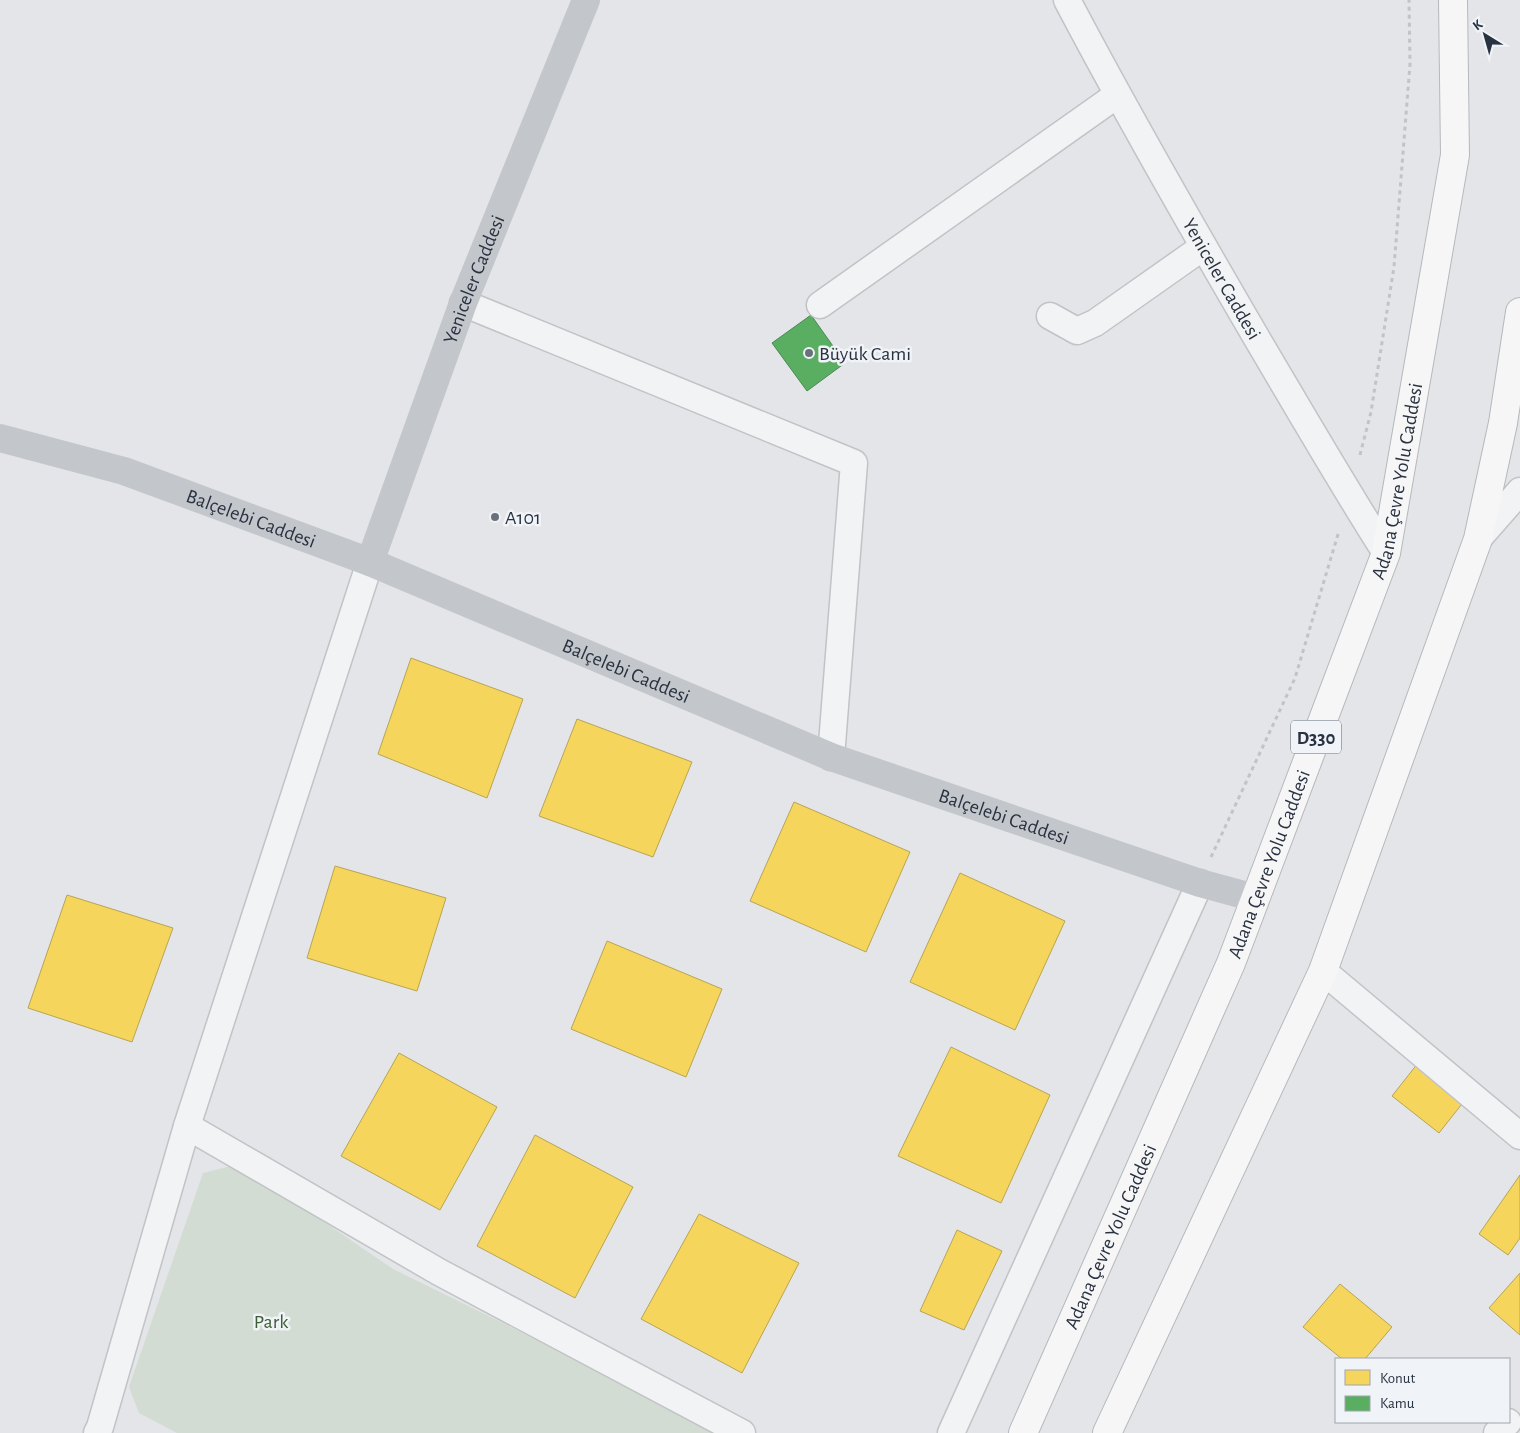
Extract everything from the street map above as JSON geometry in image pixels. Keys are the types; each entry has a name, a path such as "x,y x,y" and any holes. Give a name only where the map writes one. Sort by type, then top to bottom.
{"highway":[{"name":"Adana Çevre Yolu Caddesi","path":"1023,1433 1231,963 1386,553 1454,154 1453,0"},
{"path":"1107,1433 1323,971 1478,539 1502,423 1520,312"}],"street":[{"name":"Yeniceler Caddesi","path":"370,562 463,303 586,0"},
{"name":"Yeniceler Caddesi","path":"1067,0 1117,95 1204,247 1344,487 1386,553"},
{"path":"820,305 1117,95"},
{"path":"1050,316 1077,331 1095,323 1204,247"},
{"path":"463,303 854,463 831,757"},
{"name":"Balçelebi Caddesi","path":"0,438 124,471 370,562 831,757 1200,883 1255,898"},
{"path":"1478,539 1520,491"},
{"path":"103,1431 186,1126 370,562"},
{"path":"951,1433 1200,883"},
{"path":"1323,971 1520,1136"},
{"path":"186,1126 439,1272 742,1433"},
{"path":"1510,1421 1520,1410"},
{"path":"1497,1433 1508,1423"}],"green space":[{"name":"Park","path":"239,1164 393,1269 726,1433 177,1433 139,1413 129,1387 203,1173"}],"building: Konut":[{"path":"411,658 523,699 487,798 378,754"},
{"path":"577,719 692,762 653,857 539,816"},
{"path":"794,802 910,852 866,952 750,901"},
{"path":"335,866 446,898 417,991 307,958"},
{"path":"960,873 1065,921 1015,1030 910,982"},
{"path":"67,895 173,928 132,1042 28,1008"},
{"path":"607,941 722,989 686,1077 571,1029"},
{"path":"951,1047 1050,1095 1001,1203 898,1156"},
{"path":"399,1053 497,1107 440,1210 341,1156"},
{"path":"1422,1058 1469,1095 1439,1133 1392,1096"},
{"path":"535,1135 633,1187 575,1298 477,1246"},
{"path":"1520,1175 1520,1238 1508,1255 1479,1234"},
{"path":"699,1214 799,1263 742,1373 641,1319"},
{"path":"957,1230 1002,1251 964,1330 920,1311"},
{"path":"1520,1273 1520,1335 1489,1308"},
{"path":"1340,1284 1392,1327 1366,1358 1341,1358 1303,1327"}],"building: Kamu":[{"name":"Büyük Cami","path":"811,315 845,363 807,391 772,343"}],"place":[{"name":"Büyük Cami","path":"809,353"},
{"name":"A101","path":"495,517"}]}
